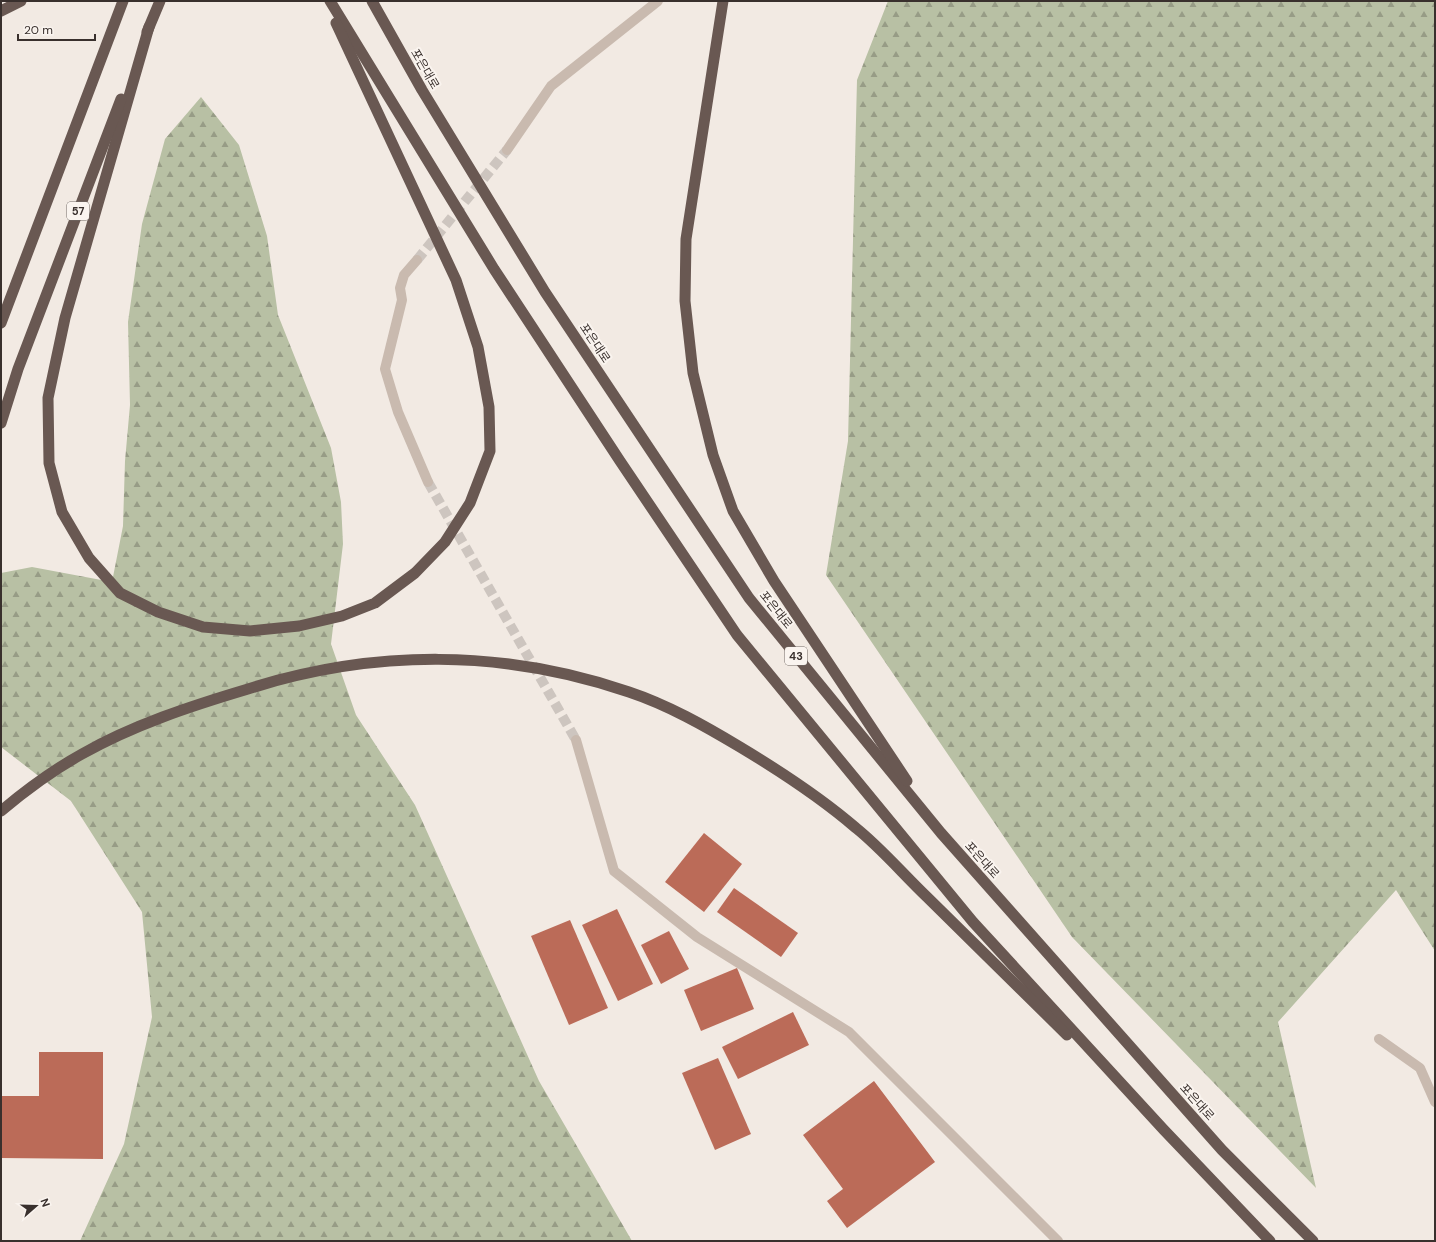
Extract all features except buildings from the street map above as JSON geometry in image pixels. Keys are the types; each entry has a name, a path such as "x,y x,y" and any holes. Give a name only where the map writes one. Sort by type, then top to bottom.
{"highway":[{"path":"1,11 21,1"},
{"path":"1,323 123,1"},
{"name":"57","path":"1,423 18,368 160,1"},
{"path":"149,27 65,318 48,398 49,463 62,512 89,558 120,593 158,612 203,627 250,631 299,626 342,616 375,603 415,573 445,542 470,503 490,451 489,407 478,347 456,280 326,1"},
{"name":"43","path":"330,1 494,270 620,461 738,635 973,922 1164,1130 1270,1241"},
{"name":"포은대로","path":"372,1 422,90 545,292 749,598 941,833 1222,1150 1313,1241"},
{"path":"723,1 686,239 685,301 693,373 713,454 733,510 774,581 941,833"},
{"path":"1,811 24,792 81,754 130,730 204,702 277,679 347,666 411,658 487,661 561,672 631,693 700,723 785,774 857,828 1164,1130"}],"street":[{"path":"508,150 551,86 658,1"},
{"path":"417,260 404,276 400,288 402,300 385,369 398,412 428,482"},
{"path":"576,740 614,870 697,937 849,1032 1058,1241"},
{"path":"1379,1039 1420,1068 1435,1102"}],"green space":[{"path":"888,1 1435,1 1435,951 1396,890 1278,1022 1316,1188 1072,937 826,575 848,441 857,80"},
{"path":"201,97 239,145 267,236 278,315 331,448 341,502 343,544 331,644 356,715 415,805 539,1081 632,1241 80,1241 124,1144 152,1017 142,912 71,801 1,747 1,573 32,567 112,582 123,526 125,461 130,405 128,322 142,224 165,139"}],"tunnel":[{"path":"417,260 507,150"},
{"path":"428,482 576,740"}]}
